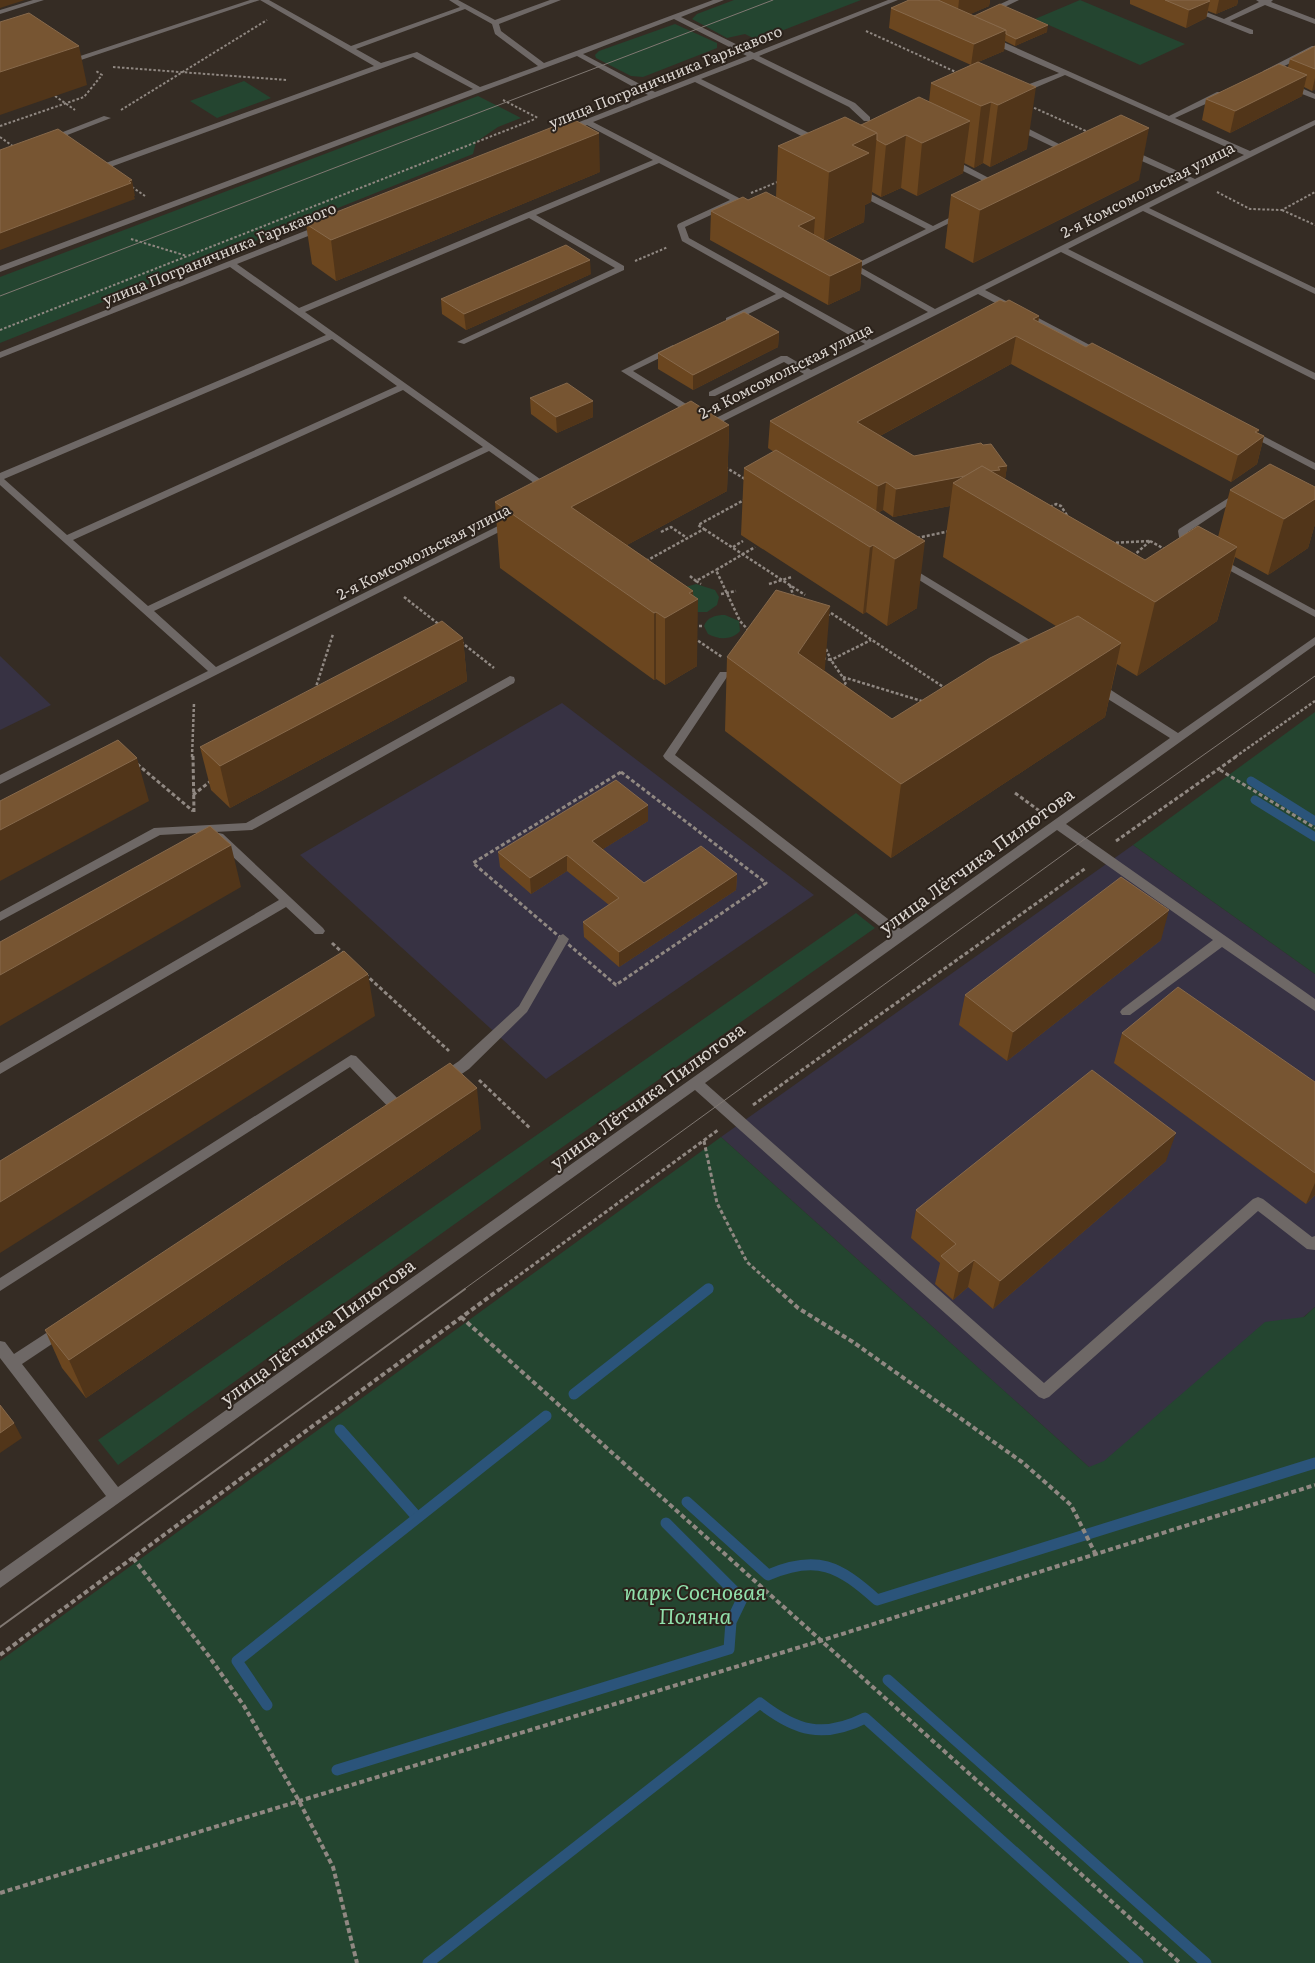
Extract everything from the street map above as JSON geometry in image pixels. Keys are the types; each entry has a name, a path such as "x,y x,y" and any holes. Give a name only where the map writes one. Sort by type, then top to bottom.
{"street":[{"path":"0,12 40,0"},
{"path":"59,59 67,64 257,0"},
{"path":"264,0 380,66"},
{"path":"453,0 495,22 557,0"},
{"path":"0,269 720,0"},
{"name":"улица Пограничника Гарькавого","path":"557,134 894,0"},
{"path":"982,14 1016,0"},
{"path":"1170,0 1250,32"},
{"path":"1223,22 1265,1 1315,22"},
{"path":"350,49 465,7"},
{"path":"675,17 852,105 867,119"},
{"path":"495,22 498,32 543,66"},
{"path":"984,37 1249,154"},
{"path":"1270,78 1261,74 1315,48"},
{"path":"577,53 654,95"},
{"path":"88,156 102,167 414,54 480,90"},
{"path":"1027,88 1064,73"},
{"path":"695,79 827,146"},
{"path":"1279,82 1315,97"},
{"path":"1168,118 1227,90"},
{"path":"18,150 107,118"},
{"path":"1004,121 1082,157"},
{"path":"587,122 744,205"},
{"name":"2-я Комсомольская улица","path":"696,431 934,312 980,291 1315,122"},
{"path":"58,136 65,141"},
{"path":"1111,143 1195,182"},
{"path":"942,158 1011,191"},
{"path":"300,311 660,160"},
{"path":"847,185 933,229"},
{"path":"736,200 681,226 685,239 872,344"},
{"path":"1142,208 1315,291"},
{"path":"934,312 850,264 968,212"},
{"path":"530,215 621,268"},
{"name":"улица Пограничника Гарькавого","path":"0,355 330,224"},
{"path":"1061,249 1315,377"},
{"path":"230,263 334,335 562,499"},
{"path":"461,342 621,268"},
{"path":"980,291 1112,360"},
{"path":"722,324 783,294"},
{"path":"215,672 0,479 334,335"},
{"path":"678,345 626,371 712,424"},
{"path":"712,394 784,358 811,374"},
{"path":"66,539 405,386"},
{"path":"1244,430 1315,467"},
{"path":"146,611 490,447"},
{"path":"1248,510 1230,500 1183,532 1184,541 1315,614"},
{"name":"2-я Комсомольская улица","path":"0,780 518,520"},
{"path":"900,564 1052,659"},
{"name":"улица Лётчика Пилютова","path":"0,1580 1315,640"},
{"path":"724,674 669,756 901,936"},
{"path":"0,917 158,831 248,826 510,680"},
{"path":"1085,680 1178,738"},
{"path":"1058,824 1315,1006"},
{"path":"210,829 319,931"},
{"path":"0,1069 287,901"},
{"path":"432,1087 464,1065 523,1009 563,939"},
{"path":"1126,1012 1221,941"},
{"path":"0,1285 351,1060 400,1110"},
{"path":"696,1083 1044,1392 1258,1203 1312,1245 1315,1242"},
{"path":"12,1363 78,1320"},
{"path":"0,1348 116,1497"}],"path":[{"path":"107,118 282,10"},
{"path":"866,31 966,76"},
{"path":"105,66 295,81"},
{"path":"244,82 249,77"},
{"path":"0,330 536,118 480,90"},
{"path":"0,126 84,98"},
{"path":"1029,106 1111,143"},
{"path":"0,137 18,150"},
{"path":"102,167 147,197"},
{"path":"736,200 784,179"},
{"path":"1195,182 1250,209 1282,210 1315,225"},
{"path":"1282,210 1315,192"},
{"path":"621,268 685,239"},
{"path":"137,241 189,256"},
{"path":"722,465 746,480"},
{"path":"746,499 698,525 804,595"},
{"path":"1048,508 1056,504 1061,506 1070,521"},
{"path":"661,532 671,527 687,538"},
{"path":"639,565 704,529"},
{"path":"912,539 959,529"},
{"path":"733,547 743,541"},
{"path":"1092,593 1150,541"},
{"path":"1092,593 1124,596 1148,593 1165,587 1174,578 1177,566 1170,552 1150,541 1105,544"},
{"path":"696,581 755,547"},
{"path":"716,570 740,621 750,633"},
{"path":"690,576 701,584"},
{"path":"769,584 792,577"},
{"path":"790,585 795,600"},
{"path":"1084,588 1100,598"},
{"path":"721,594 736,591"},
{"path":"405,598 443,628"},
{"path":"825,617 831,613 951,693"},
{"path":"313,695 336,626"},
{"path":"686,626 702,626"},
{"path":"687,632 735,666 724,674"},
{"path":"458,639 510,680"},
{"path":"822,658 831,660 872,640"},
{"path":"824,646 846,682 841,690"},
{"path":"843,678 926,703"},
{"path":"1116,841 1315,701"},
{"path":"194,703 194,811"},
{"path":"136,763 194,811 210,829"},
{"path":"1219,769 1315,828"},
{"path":"621,772 766,883 616,985 563,939 473,863 621,772"},
{"path":"193,795 216,777"},
{"path":"1015,793 1043,814"},
{"path":"746,1110 1084,871 1098,853"},
{"path":"319,931 348,958"},
{"path":"362,971 531,1129"},
{"path":"0,1655 460,1317 723,1127"},
{"path":"704,1140 718,1203 747,1262 798,1308 853,1342 1022,1462 1071,1506 1096,1554"},
{"path":"460,1317 823,1640 1180,1963"},
{"path":"0,1893 823,1640 1315,1485"},
{"path":"133,1558 208,1655 244,1706 299,1801 333,1867 357,1963"}],"shaded area":[{"path":"0,656 51,705 0,730"},
{"path":"562,703 814,895 546,1079 300,855"},
{"path":"1133,845 1315,974 1315,1307 1109,1485 721,1137"}],"green space":[{"path":"734,0 861,0 763,38 753,38 745,34 727,38 692,19 697,14"},
{"path":"1080,0 1185,44 1140,65 1035,19"},
{"path":"675,24 717,43 717,48 643,77 631,76 596,58 595,55 599,51"},
{"path":"244,81 271,98 217,118 190,101"},
{"path":"478,96 521,118 498,127 476,142 473,154 0,343 0,277"},
{"path":"696,584 715,590 719,597 717,605 707,612 697,612 682,588"},
{"path":"725,615 739,621 740,631 733,636 725,638 708,634 704,626 707,620 715,616"},
{"path":"1315,712 1315,974 1133,845"},
{"path":"856,913 875,928 554,1153 118,1465 98,1440"},
{"name":"парк Сосновая Поляна","path":"721,1137 1089,1467 1104,1461 1265,1322 1304,1317 1315,1307 1315,1963 0,1963 0,1661"}],"building":[{"path":"909,0 938,0 1006,30 974,44 891,8"},
{"path":"1165,0 1208,0 1210,1 1189,10"},
{"path":"1000,4 1048,25 1016,39 1006,34 1006,30 974,16"},
{"path":"29,13 79,46 0,72 0,22"},
{"path":"1315,46 1315,69 1290,59"},
{"path":"978,62 1036,87 998,105 991,102 981,106 931,83"},
{"path":"1279,64 1307,75 1235,111 1206,99"},
{"path":"919,97 970,121 922,143 906,135 886,145 877,140 877,133 861,125"},
{"path":"1121,115 1149,128 980,210 951,195"},
{"path":"845,117 877,133 852,145 869,153 829,172 778,146"},
{"path":"573,119 599,133 331,240 306,224"},
{"path":"58,129 132,180 129,181 131,183 0,233 0,150"},
{"path":"766,192 815,218 798,226 862,261 830,276 711,211 743,197 748,200"},
{"path":"566,245 590,260 464,314 441,299"},
{"path":"1000,300 1005,302 1009,300 1039,316 1033,319 1086,347 1092,343 1259,430 1255,432 1264,436 1238,455 1016,336 857,422 914,456 981,443 983,445 991,444 1007,466 998,467 1000,470 991,471 982,466 965,476 896,489 886,482 878,486 770,421"},
{"path":"744,312 779,332 693,375 658,353"},
{"path":"567,383 593,401 556,417 530,398"},
{"path":"691,401 729,425 571,507 693,591 689,593 698,599 665,618 656,612 654,613 495,502"},
{"path":"776,450 925,541 895,559 873,545 870,547 744,468"},
{"path":"1270,464 1315,487 1315,499 1284,519 1230,490"},
{"path":"982,466 1145,560 1198,526 1237,547 1155,602 953,483"},
{"path":"776,590 830,606 798,653 892,719 990,658 1078,616 1121,643 901,784 727,657"},
{"path":"442,621 463,638 220,766 200,747"},
{"path":"118,740 137,758 0,830 0,801"},
{"path":"616,780 648,805 592,841 644,883 701,846 737,874 619,952 583,922 619,898 567,855 530,878 498,852"},
{"path":"210,826 231,845 0,975 0,942"},
{"path":"1121,877 1169,910 1013,1032 965,995"},
{"path":"344,951 368,974 0,1202 0,1161"},
{"path":"1178,987 1315,1082 1315,1173 1122,1033"},
{"path":"450,1063 477,1088 69,1360 45,1330"},
{"path":"1092,1070 1176,1133 1000,1281 974,1260 959,1272 941,1256 956,1244 916,1210"},
{"path":"0,1405 14,1423 0,1433"}],"waterway":[{"path":"1251,781 1315,821"},
{"path":"1255,800 1315,837"},
{"path":"574,1394 708,1289"},
{"path":"267,1705 237,1661 546,1416"},
{"path":"340,1430 417,1517"},
{"path":"687,1502 768,1575 800,1565 827,1567 851,1579 877,1600 1315,1463"},
{"path":"337,1770 729,1649 731,1622 742,1599 666,1523"},
{"path":"888,1680 1206,1963"},
{"path":"428,1963 760,1703 786,1720 810,1729 836,1728 850,1725 865,1718 1138,1963"}],"tram line":[{"path":"0,296 773,0"},
{"path":"463,1290 1082,841 1315,676"},
{"path":"0,1627 465,1289"}]}
